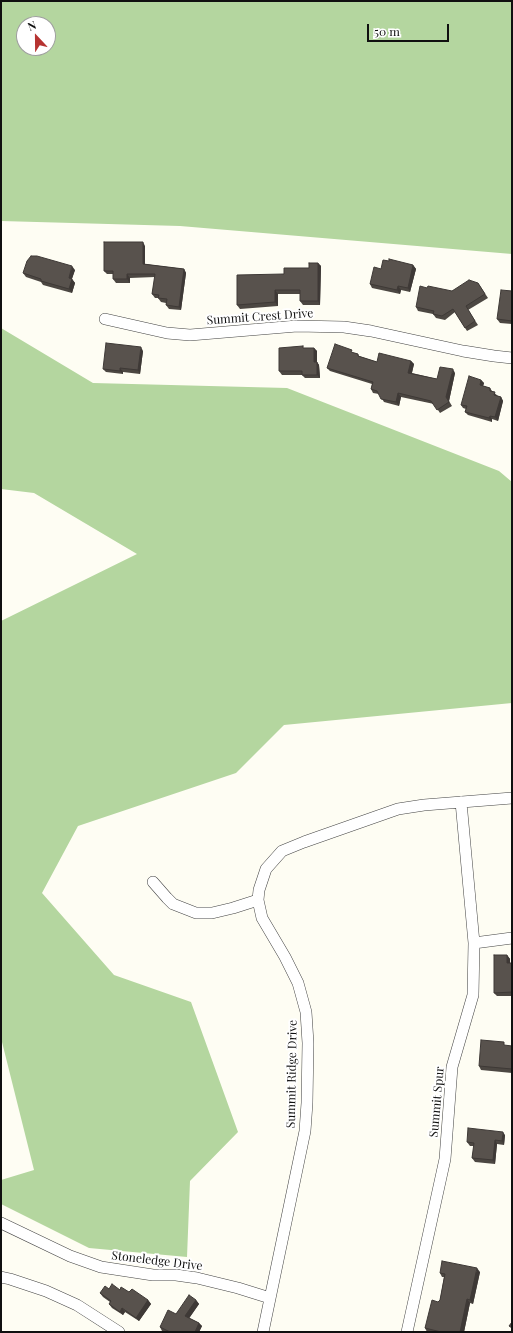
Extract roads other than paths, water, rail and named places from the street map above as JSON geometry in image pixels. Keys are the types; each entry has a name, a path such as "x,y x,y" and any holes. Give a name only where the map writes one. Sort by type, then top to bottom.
{"street":[{"name":"Summit Crest Drive","path":"104,319 167,333 190,335 297,326 344,327 494,356 512,358"},
{"name":"Summit Ridge Drive","path":"263,1332 305,1131 308,1043 306,1012 298,983 285,957 262,918 258,900 259,890 266,869 282,851 398,809 512,798"},
{"name":"Summit Spur","path":"407,1332 445,1159 452,1067 473,994 474,943 461,802"},
{"path":"153,882 163,895 173,904 196,913 219,911 258,900"},
{"path":"474,943 512,938"},
{"name":"Stoneledge Drive","path":"1,1222 70,1256 101,1267 126,1272 153,1275 176,1275 197,1278 270,1298"},
{"path":"1,1277 46,1291 77,1305 119,1332"}]}
